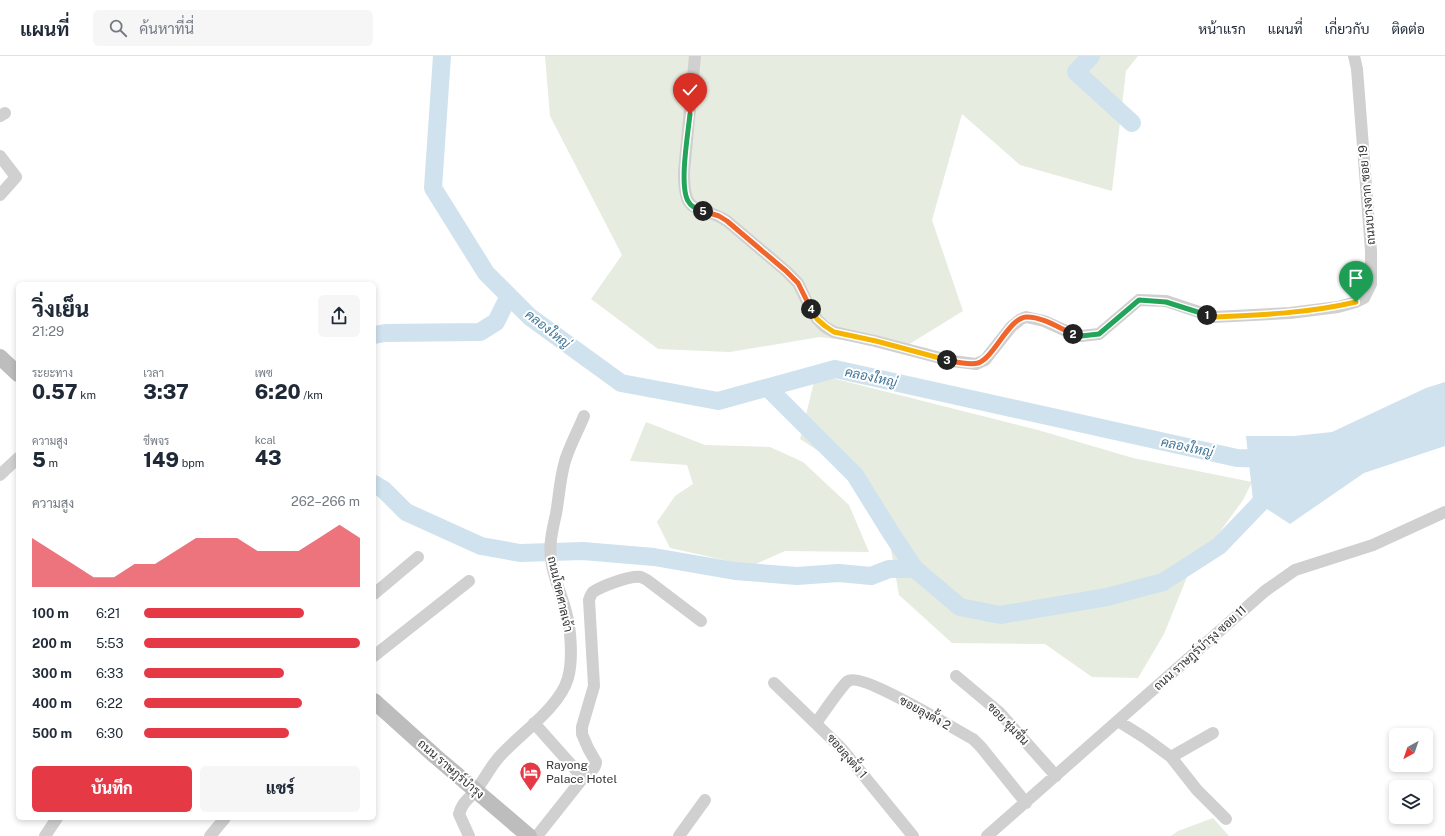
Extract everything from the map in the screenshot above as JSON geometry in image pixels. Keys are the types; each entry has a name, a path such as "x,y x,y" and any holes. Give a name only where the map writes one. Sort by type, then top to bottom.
{"street":[{"name":"ถนนบางจาก ซอย 19","path":"696,56 684,172 684,189 687,199 693,206 719,216 727,221 786,271 798,283 817,319 834,332 876,341 952,361 976,364 984,360 1011,327 1021,318 1026,317 1044,321 1081,336 1099,334 1139,300 1166,302 1214,317 1290,314 1338,306 1356,302 1364,298 1370,284 1371,251 1357,69 1354,56"},
{"path":"0,156 16,177 0,195"},
{"path":"0,357 16,371"},
{"name":"ถนนโชคศาลเจ้า","path":"469,836 459,814 464,802 476,791 500,755 553,703 568,680 570,671 571,644 567,613 552,564 550,549 564,462 584,416"},
{"path":"0,475 16,460"},
{"name":"ถนน ราษฎร์บำรุง ซอย 11","path":"987,836 1265,591 1295,570 1373,545 1445,512"},
{"path":"376,592 418,557"},
{"path":"537,836 583,778 596,766 596,762 584,740 582,727 594,686 589,600 593,592 613,583 634,577 641,577 701,621"},
{"path":"376,654 469,580"},
{"name":"ซอย ชุ่มชื่น","path":"956,676 999,712 1056,776"},
{"name":"ซอยลุงตั้ง 2","path":"816,723 847,682 856,680 870,684 901,699 973,739 981,746 1026,803"},
{"name":"ซอยลุงตั้ง 1","path":"774,683 842,749 913,836"},
{"name":"ถนน ราษฎร์บำรุง","path":"376,703 529,836"},
{"path":"1118,721 1171,757 1197,790 1226,819"},
{"path":"534,723 583,778"},
{"path":"1171,757 1213,733"},
{"path":"679,836 705,800"},
{"path":"45,836 56,820"},
{"path":"210,836 223,820"}],"shaded area":[{"path":"545,56 1138,56 1126,71 1112,191 1020,165 962,114 932,220 963,311 903,348 820,337 730,352 658,349 591,299 622,255 550,116"},
{"path":"816,374 1038,430 1133,458 1252,482 1243,500 1187,577 1164,634 1138,678 1092,677 1045,644 952,643 899,595 887,527 875,496 855,475 800,439"},
{"path":"646,422 705,445 770,447 803,462 849,505 869,552 785,551 751,566 670,548 657,522 675,496 693,484 687,465 630,461"},
{"path":"1213,818 1229,836 1171,836 1178,831"}],"water":[{"path":"1445,382 1445,446 1364,473 1290,524 1253,500 1246,436 1294,436 1332,432 1426,388"}],"waterway":[{"name":"คลองใหญ่","path":"442,56 433,188 486,273 530,317 621,383 718,401 835,369 1237,458 1273,459"},
{"path":"1091,56 1076,72 1132,123"},
{"path":"376,335 385,333 480,332 496,322 509,296"},
{"path":"768,388 855,475 915,569 960,607 1000,615 1107,597 1163,582 1219,546 1267,496 1278,488"},
{"path":"376,485 384,490 406,512 481,546 520,553 583,551 654,557 735,571 797,576 839,573 871,576 889,569 915,569"}],"place":[{"name":"Rayong Palace Hotel","path":"531,792"}],"route":[{"path":"690,114 684,172 684,189 687,199 693,206 719,216 727,221 786,271 798,283 817,319 834,332 876,341 952,361 976,364 984,360 1011,327 1021,318 1026,317 1044,321 1081,336 1099,334 1139,300 1166,302 1214,317 1290,314 1356,302"}]}
